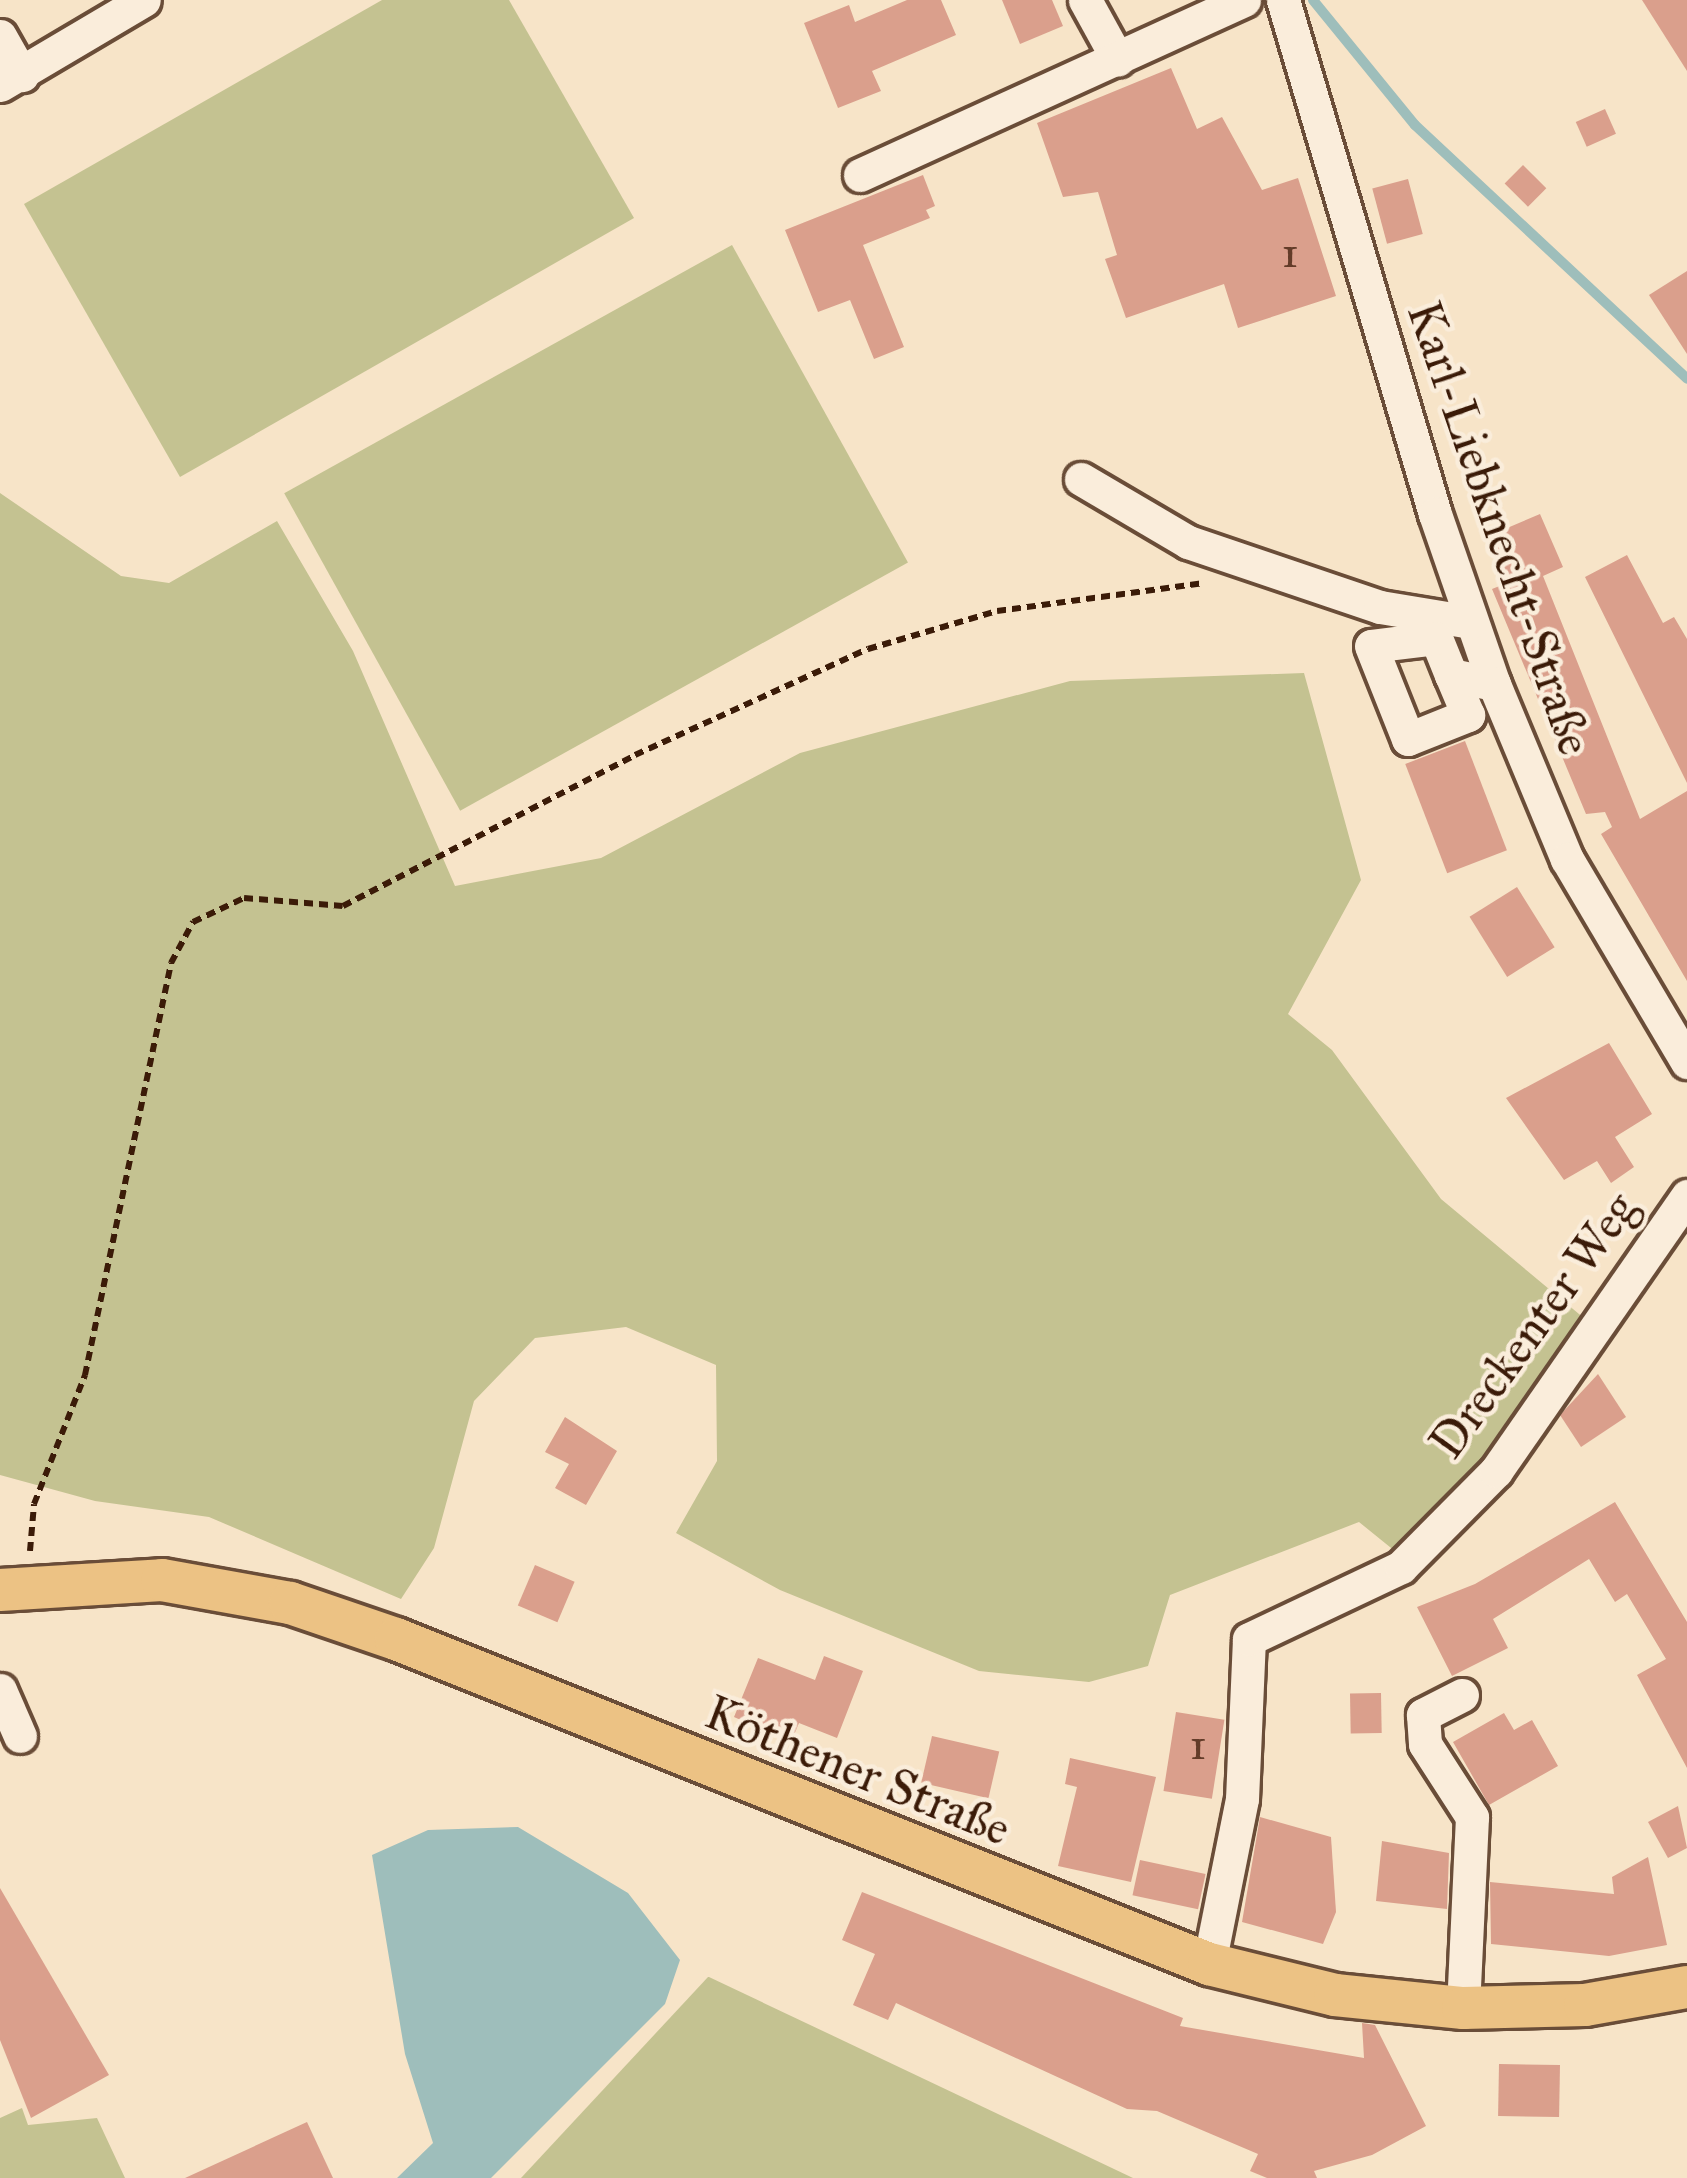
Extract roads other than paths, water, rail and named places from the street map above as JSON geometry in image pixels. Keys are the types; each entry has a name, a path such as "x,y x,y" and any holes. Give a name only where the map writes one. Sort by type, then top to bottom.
{"main road":[{"name":"Köthener Straße","path":"13,1587 162,1580 290,1603 1209,1964 1335,1995 1463,2008 1645,2000 1687,1987"}],"street":[{"path":"0,36 11,80 144,0"},
{"path":"1085,0 1118,60"},
{"path":"860,175 1244,0"},
{"name":"Karl-Liebknecht-Straße","path":"1283,0 1471,622 1567,859 1687,1062"},
{"path":"1082,479 1138,518 1259,564 1380,607 1471,622"},
{"path":"1451,675 1495,684"},
{"name":"Dreckenter Weg","path":"1209,1964 1243,1799 1250,1639 1401,1567 1496,1472 1687,1196"},
{"path":"0,1690 20,1736"},
{"path":"1462,1695 1423,1715 1425,1744 1472,1817 1463,2008"}],"water":[{"path":"518,1827 628,1893 680,1960 665,2004 491,2178 397,2178 433,2143 405,2054 372,1855 428,1830"}],"waterway":[{"path":"1313,0 1415,125 1687,379"}]}
